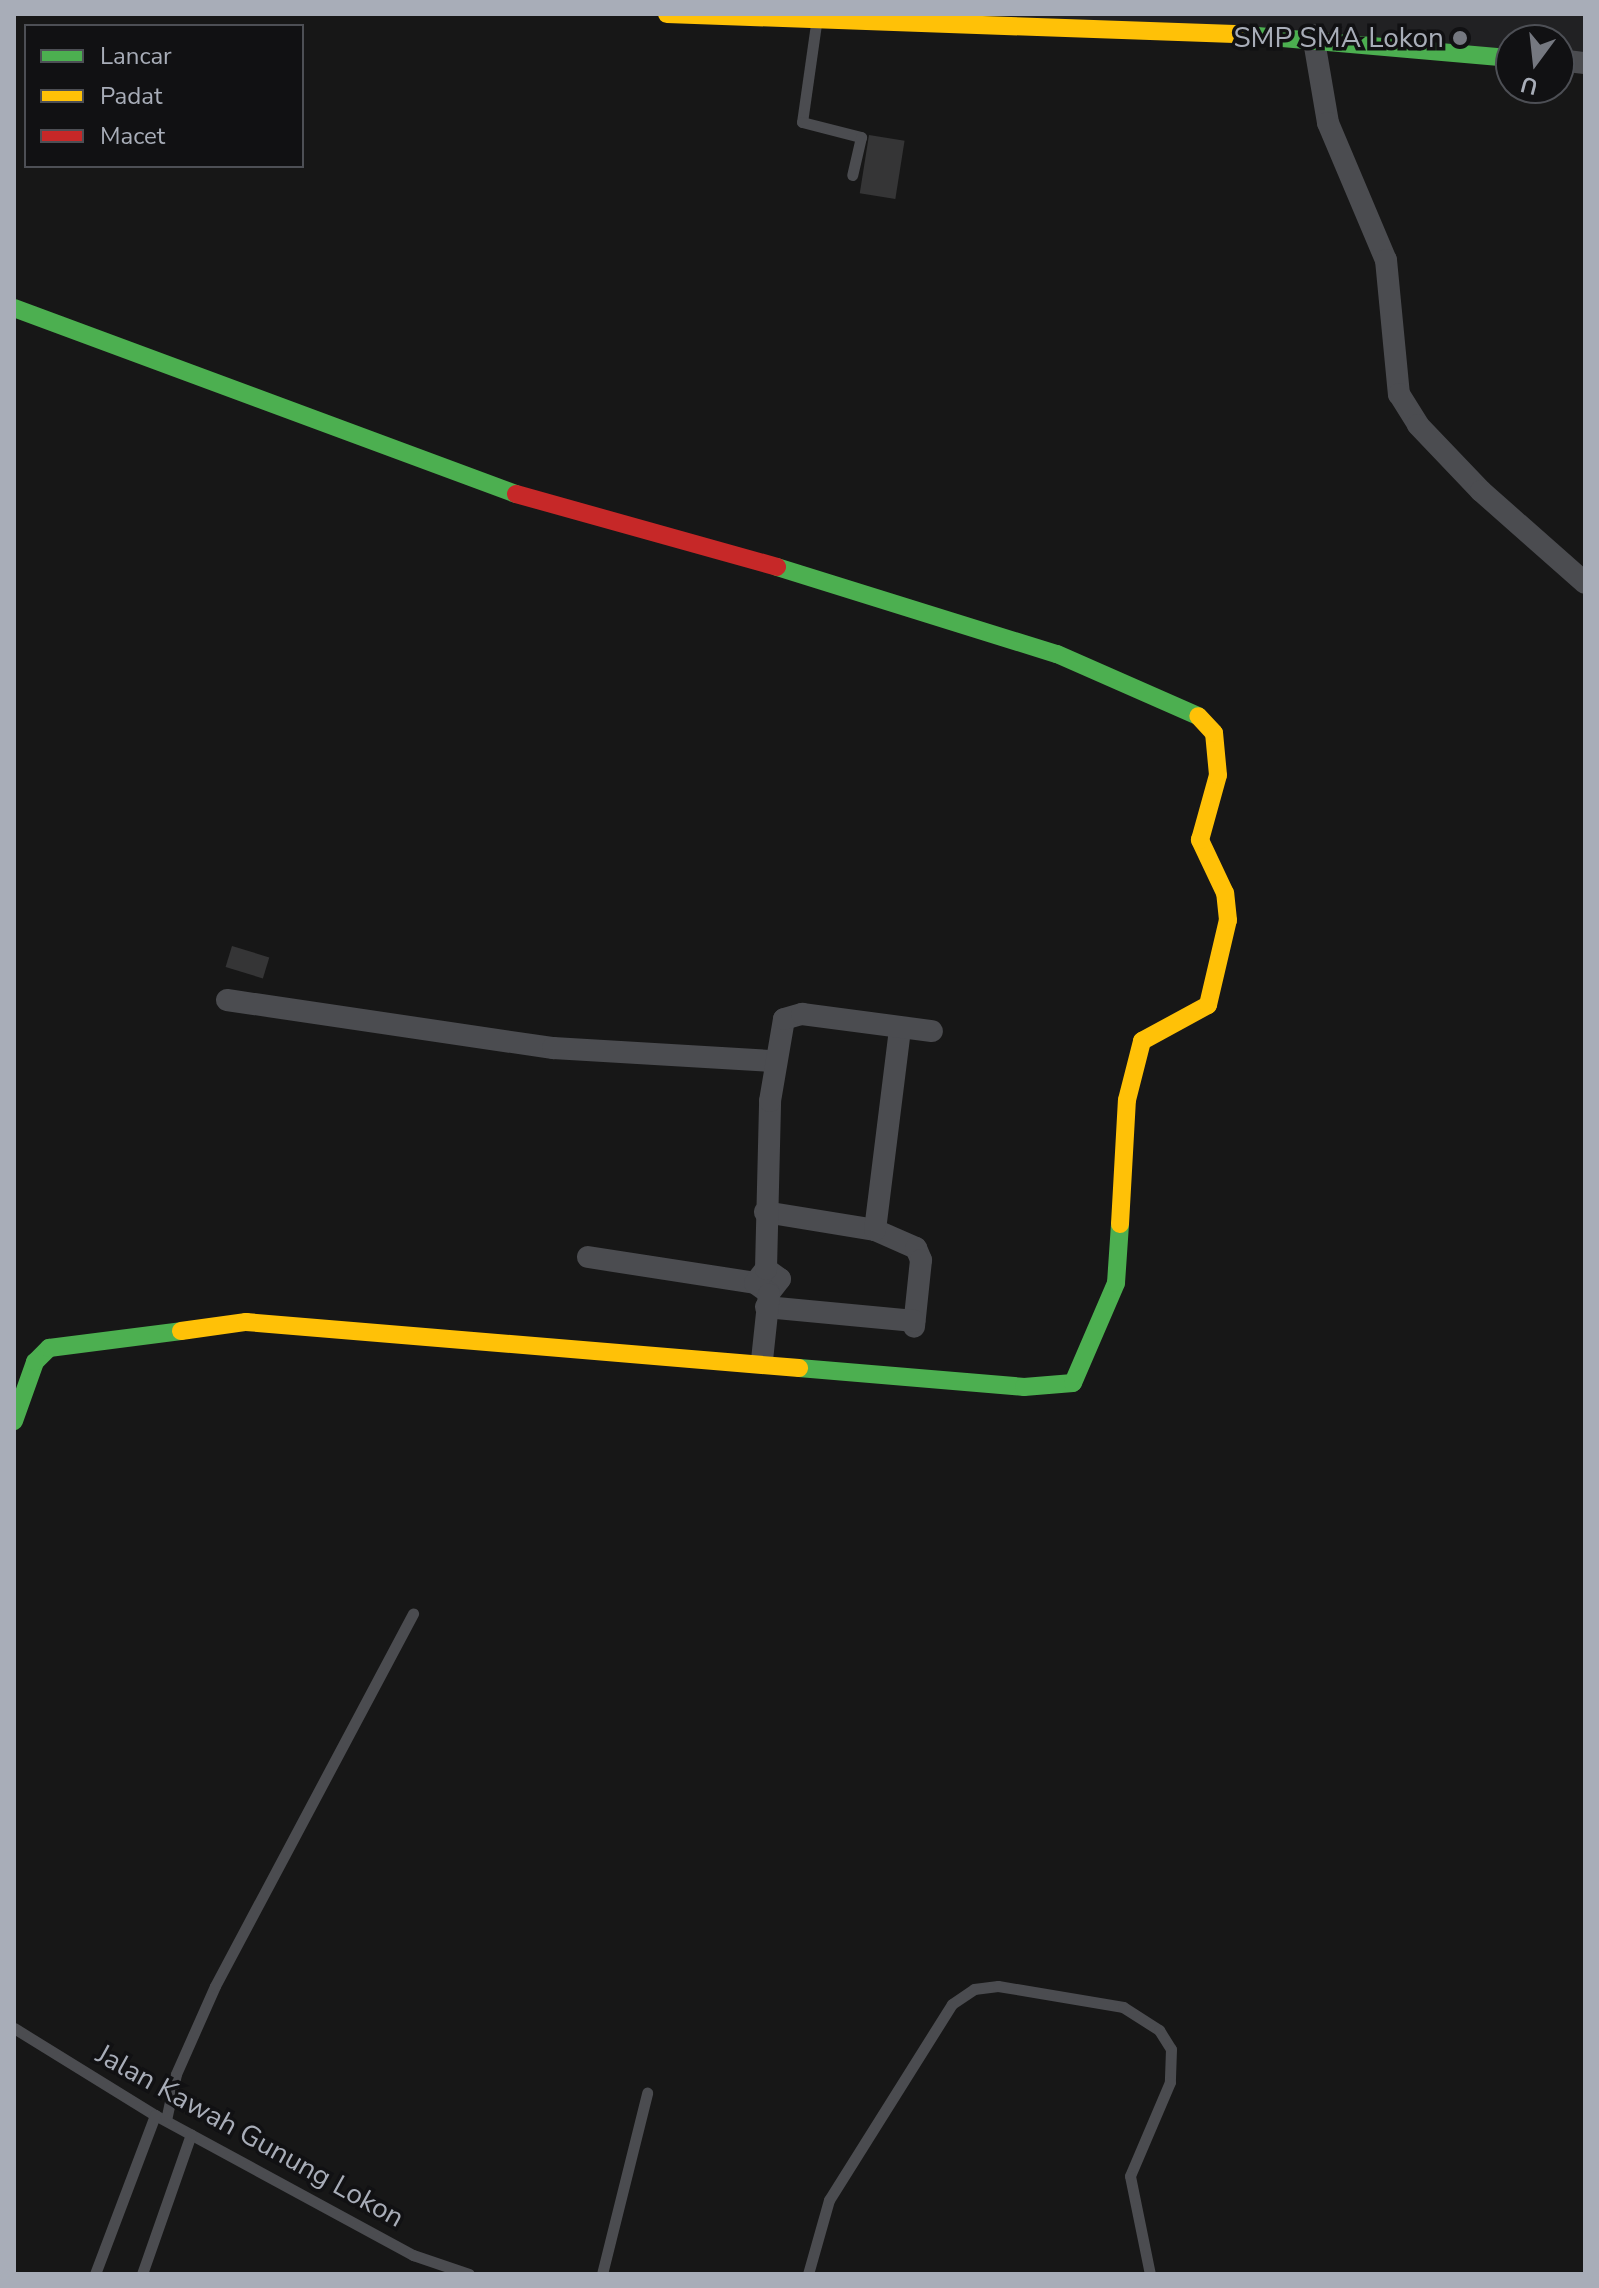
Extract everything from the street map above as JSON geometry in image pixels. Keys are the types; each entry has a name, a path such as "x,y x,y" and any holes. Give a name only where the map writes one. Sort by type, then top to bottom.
{"street":[{"path":"667,14 816,24 1141,26 1313,35 1418,54 1495,57"},
{"path":"1313,35 1328,123 1386,260 1399,394 1418,425 1481,491 1585,583"},
{"path":"14,308 523,497 862,590 1057,654 1209,721 1218,775 1200,840 1225,893 1222,962 1208,1005 1142,1041 1127,1100 1116,1283 1073,1383 1024,1387 762,1360 246,1322 49,1348 35,1362 14,1421"},
{"path":"227,1000 553,1048 774,1061"},
{"path":"762,1360 765,1212 774,1061 790,1013 932,1031"},
{"path":"875,1230 900,1029"},
{"path":"588,1257 764,1288 914,1324 921,1260 916,1248 875,1230 765,1212"}],"lane":[{"path":"816,24 802,122 861,137 852,175"},
{"path":"95,2274 215,1986 413,1613"},
{"path":"808,2274 829,2200 952,2004 998,1986 1123,2007 1159,2030 1171,2049 1170,2082 1130,2176 1150,2274"},
{"name":"Jalan Kawah Gunung Lokon","path":"14,2028 160,2118 413,2255 469,2274"},
{"path":"602,2274 647,2093"},
{"path":"142,2274 191,2134"}],"shaded area":[{"name":"SMP SMA Lokon","path":"650,14 1585,14 1585,66 1575,65 1575,24 1495,24 1495,56"}],"building":[{"path":"869,135 905,141 895,199 860,193"},
{"path":"232,946 269,957 263,978 226,967"}],"traffic: fast":[{"path":"1235,34 1495,57"},
{"path":"14,308 516,494"},
{"path":"777,567 1057,654 1198,716"},
{"path":"799,1368 1024,1387 1073,1383 1116,1283 1120,1224"},
{"path":"14,1421 35,1362 49,1348 181,1331"}],"traffic: slow":[{"path":"667,14 1235,34"},
{"path":"1120,1224 1127,1100 1142,1041 1208,1005 1228,920 1225,893 1200,840 1218,775 1214,733 1198,716"},
{"path":"181,1331 246,1322 799,1368"}],"traffic: jam":[{"path":"516,494 777,567"}],"place":[{"name":"SMP SMA Lokon","path":"1460,38"}]}
